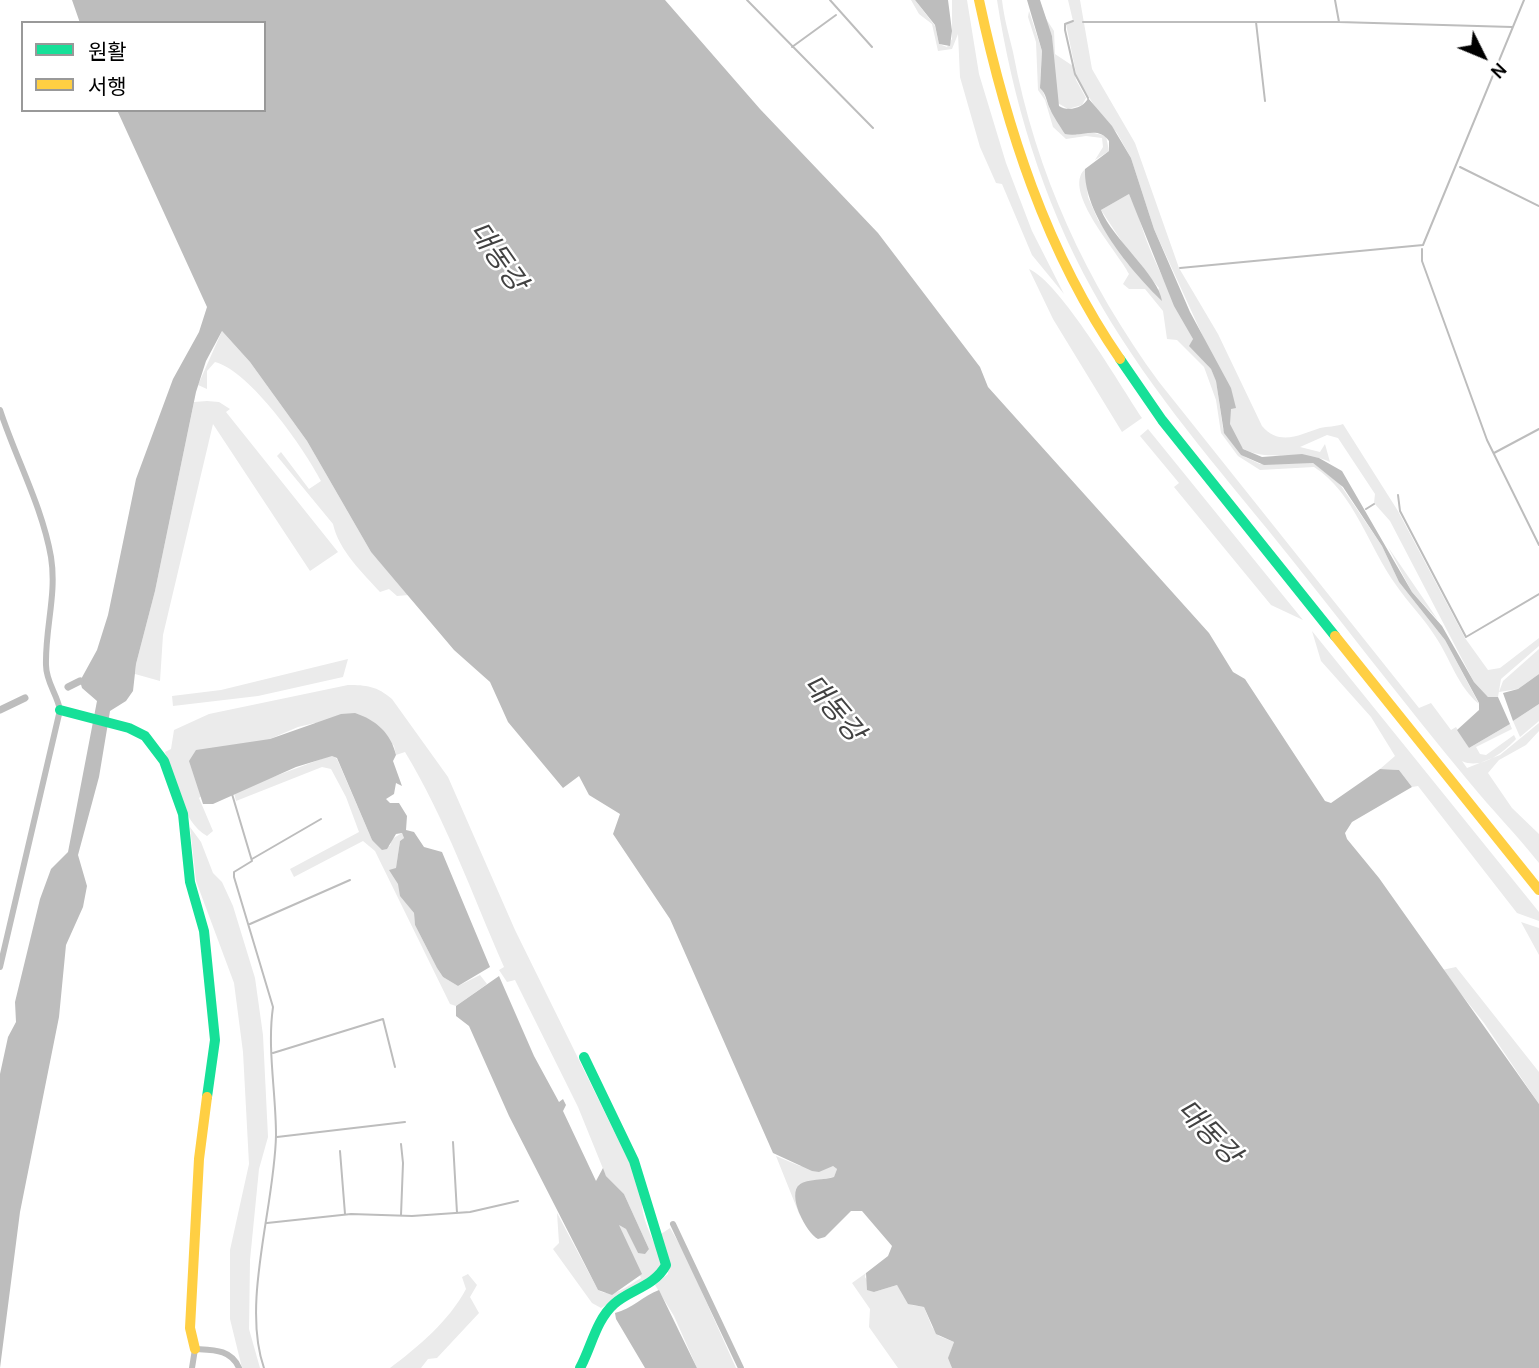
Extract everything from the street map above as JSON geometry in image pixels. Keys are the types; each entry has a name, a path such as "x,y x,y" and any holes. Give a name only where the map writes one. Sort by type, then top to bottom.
{"main road":[{"path":"979,0 995,74 1029,180 1067,272 1096,325 1162,419 1539,890"},
{"path":"60,710 110,723 145,736 164,761 183,814 190,883 204,931 215,1040 199,1159 190,1328 195,1349"},
{"path":"580,1368 604,1315 615,1303 653,1283 666,1265 647,1211 641,1180 584,1057"}],"street":[{"path":"0,410 41,518 51,557 54,586 46,664 48,683 60,710 0,967"},
{"path":"673,1224 741,1368"},
{"path":"192,1368 195,1349 221,1351 235,1360 239,1368"}],"shaded area":[{"path":"911,0 915,0 935,26 939,44 947,47 952,39 952,0 967,0 979,74 1006,163 1032,231 1064,294 1032,255 1002,184 996,183 980,147 960,77 958,34 952,49 938,51 932,24 919,14"},
{"path":"997,0 1002,0 1035,141 1067,225 1109,305 1159,382 1419,708 1431,703 1451,730 1456,727 1469,748 1510,724 1512,729 1476,747 1480,754 1486,755 1514,735 1516,739 1492,758 1500,755 1539,723 1539,731 1526,745 1499,760 1488,773 1512,808 1539,834 1539,863 1444,752 1198,444 1153,385 1112,323 1075,256 1044,185 1011,74","holes":["1462,761 1469,763 1482,762 1467,768"]},
{"path":"1068,0 1080,0 1092,69 1135,143 1179,268 1218,334 1262,426 1276,436 1291,437 1343,424 1398,511 1465,638 1488,670 1500,668 1539,638 1539,646 1501,679 1498,697 1488,697 1474,682 1390,521 1374,503 1375,494 1338,438 1327,435 1300,447 1320,452 1325,444 1330,462 1301,456 1254,453 1241,447 1232,437 1228,420 1231,398 1154,229 1131,158 1117,133 1097,110 1077,78 1066,24 1073,21"},
{"path":"1029,11 1042,51 1040,84 1050,110 1077,135 1086,131 1106,136 1109,151 1095,160 1103,147 1102,138 1086,136 1066,139 1053,127 1045,100 1038,90 1036,42 1028,17"},
{"path":"1043,14 1054,31 1055,54 1073,66 1076,80 1086,98 1082,105 1068,109 1056,102 1052,36"},
{"path":"1085,169 1088,197 1098,220 1156,295 1159,288 1130,254 1101,210 1129,194 1156,262 1193,339 1190,346 1211,369 1216,380 1223,429 1245,457 1260,464 1313,463 1339,483 1382,546 1399,582 1445,640 1479,704 1465,689 1431,629 1401,592 1350,506 1328,478 1314,467 1260,470 1238,456 1221,433 1216,400 1204,367 1177,340 1167,339 1163,311 1145,289 1129,289 1123,284 1129,274 1094,222 1080,192 1080,179"},
{"path":"1029,269 1057,293 1073,313 1142,418 1122,432 1053,319"},
{"path":"222,331 250,362 307,441 371,552 409,595 397,596 389,589 380,592 352,561 340,543 333,524 277,456 281,452 309,489 321,481 275,412 244,380 229,368 215,362 207,371 207,389 198,385"},
{"path":"194,402 219,402 230,409 226,412 338,552 310,571 213,424 163,635 160,681 135,674 136,664 155,591"},
{"path":"1148,429 1303,620 1271,605 1174,487 1179,483 1140,436"},
{"path":"1388,547 1438,620 1412,592"},
{"path":"1312,631 1539,912 1539,921 1517,913 1418,786 1412,787 1399,770 1380,769 1395,756 1371,717 1321,661"},
{"path":"1539,649 1539,674 1518,689 1499,692 1503,681"},
{"path":"348,659 343,677 258,696 173,706 172,696 221,690"},
{"path":"348,685 371,687 392,699 448,777 515,930 638,1180 643,1213 662,1268 657,1275 601,1308 592,1303 553,1249 559,1243 557,1213 598,1290 614,1293 641,1278 618,1224 626,1229 638,1253 649,1249 624,1194 606,1176 578,1107 515,980 507,982 499,970 504,967 458,858 405,752 396,755 394,746 383,734 315,723 270,739 199,798 213,831 207,836 191,821 180,798 165,752 171,749 174,730 209,714"},
{"path":"1539,704 1539,721 1520,737 1513,721"},
{"path":"332,755 337,759 372,840 390,846 392,839 402,833 404,838 400,841 396,869 401,896 414,913 415,925 443,977 458,986 480,975 487,984 456,1006 450,1004 375,851 363,841 294,877 290,869 359,832 346,797 331,769 322,767 236,801 234,793 246,787"},
{"path":"190,827 201,842 213,873 222,882 233,906 255,978 263,1035 268,1137 259,1169 250,1260 249,1329 260,1368 242,1368 230,1319 230,1250 249,1164 243,1052 234,983 196,881"},
{"path":"1521,922 1539,928 1539,955"},
{"path":"1456,967 1539,1072 1539,1104 1484,1023 1442,970"},
{"path":"776,1156 800,1166 833,1166 837,1169 834,1177 799,1184 796,1194 800,1216"},
{"path":"670,1228 683,1250 736,1368 697,1368 674,1316 655,1285 668,1274 669,1260 661,1234"},
{"path":"866,1273 865,1277 874,1292 897,1285 912,1305 924,1307 939,1336 954,1342 949,1356 952,1368 898,1368 869,1327 870,1309 852,1283"},
{"path":"468,1274 477,1285 470,1297 479,1313 437,1358 428,1359 421,1368 390,1368 442,1323 466,1289 462,1277"}],"water":[{"name":"대동강","path":"72,0 665,0 760,109 878,233 980,367 988,387 1209,633 1233,672 1245,679 1325,801 1331,803 1380,769 1399,770 1412,787 1352,822 1345,833 1539,1104 1539,1368 952,1368 948,1358 954,1342 936,1334 924,1307 908,1304 897,1285 874,1292 867,1290 866,1273 888,1256 892,1246 862,1211 851,1211 825,1237 818,1239 803,1222 796,1204 796,1189 803,1182 834,1177 837,1169 833,1166 819,1172 812,1171 773,1153 670,919 613,834 620,814 589,795 579,776 563,788 508,722 490,682 454,650 371,552 307,441 250,362 222,331 206,361 196,392 155,591 136,664 133,691 126,701 110,711 99,777 78,855 87,886 83,907 66,945 59,1017 20,1212 0,1368 0,1074 8,1037 16,1022 15,1002 40,899 51,869 68,852 97,701 82,688 80,681 97,650 108,615 136,479 173,379 199,332 207,307 118,112 266,112 266,21 79,21"},
{"path":"915,0 948,0 952,31 950,46 939,44 935,25"},
{"path":"1027,0 1040,0 1052,36 1059,106 1075,108 1088,98 1112,126 1131,158 1154,229 1190,312 1231,388 1236,408 1231,409 1230,424 1243,449 1262,457 1302,454 1319,458 1342,471 1412,592 1442,626 1474,682 1488,697 1498,697 1510,724 1469,748 1457,730 1479,710 1479,703 1445,640 1399,582 1382,546 1343,487 1313,463 1264,465 1241,455 1224,433 1216,381 1211,369 1189,346 1193,339 1174,306 1129,194 1101,210 1115,233 1153,280 1162,301 1123,258 1100,223 1086,186 1085,169 1109,151 1109,141 1105,136 1094,133 1065,134 1055,118 1040,88 1042,51"},
{"path":"1539,674 1539,704 1513,721 1503,693 1518,689"},
{"path":"355,713 376,724 394,747 396,755 393,761 402,786 396,783 394,794 386,799 390,803 399,803 407,816 406,830 414,832 424,847 442,852 490,967 458,986 443,977 437,968 415,925 414,913 400,896 398,884 389,870 396,868 400,841 404,838 402,833 396,834 387,849 382,850 372,840 337,758 332,756 296,767 213,804 203,804 189,761 196,750 270,739 341,714"},
{"path":"499,976 534,1056 559,1102 563,1099 566,1105 563,1111 596,1181 603,1168 606,1176 624,1194 649,1249 645,1254 638,1253 626,1229 619,1225 642,1274 612,1295 598,1290 509,1116 469,1026 456,1016 456,1006"},
{"path":"659,1290 697,1368 645,1368 616,1319 615,1313"}],"waterway":[{"path":"747,0 873,128"},
{"path":"830,0 872,47"},
{"path":"1335,0 1339,22"},
{"path":"1180,268 1423,245 1524,0"},
{"path":"792,47 836,15"},
{"path":"1073,21 1065,24 1065,30 1075,74 1088,98"},
{"path":"1083,22 1339,22 1512,27"},
{"path":"1256,22 1265,101"},
{"path":"1460,167 1539,206"},
{"path":"1422,249 1422,261 1487,440 1539,545"},
{"path":"1494,453 1539,429"},
{"path":"1398,495 1400,511 1466,637 1539,594"},
{"path":"1366,509 1374,504"},
{"path":"68,687 80,681"},
{"path":"0,710 25,698"},
{"path":"232,794 252,861 234,872 234,877 273,1007 271,1039 276,1135 257,1284 256,1314 258,1342 264,1368"},
{"path":"252,859 321,819"},
{"path":"250,924 350,880"},
{"path":"273,1053 383,1019 395,1067"},
{"path":"277,1137 405,1122"},
{"path":"453,1142 457,1213"},
{"path":"401,1144 401,1215"},
{"path":"340,1151 345,1214"},
{"path":"267,1223 351,1214 412,1216 470,1212 518,1201"}],"traffic: fast":[{"path":"1120,359 1162,420 1335,636"},
{"path":"60,710 129,728 145,736 164,761 183,814 190,882 204,931 215,1040 207,1097"},
{"path":"580,1368 598,1326 608,1311 621,1299 649,1283 666,1265 634,1161 584,1057"}],"traffic: slow":[{"path":"979,0 1002,94 1032,187 1071,275 1120,359"},
{"path":"1335,636 1539,890"},
{"path":"195,1349 190,1328 199,1159 207,1097"}]}
